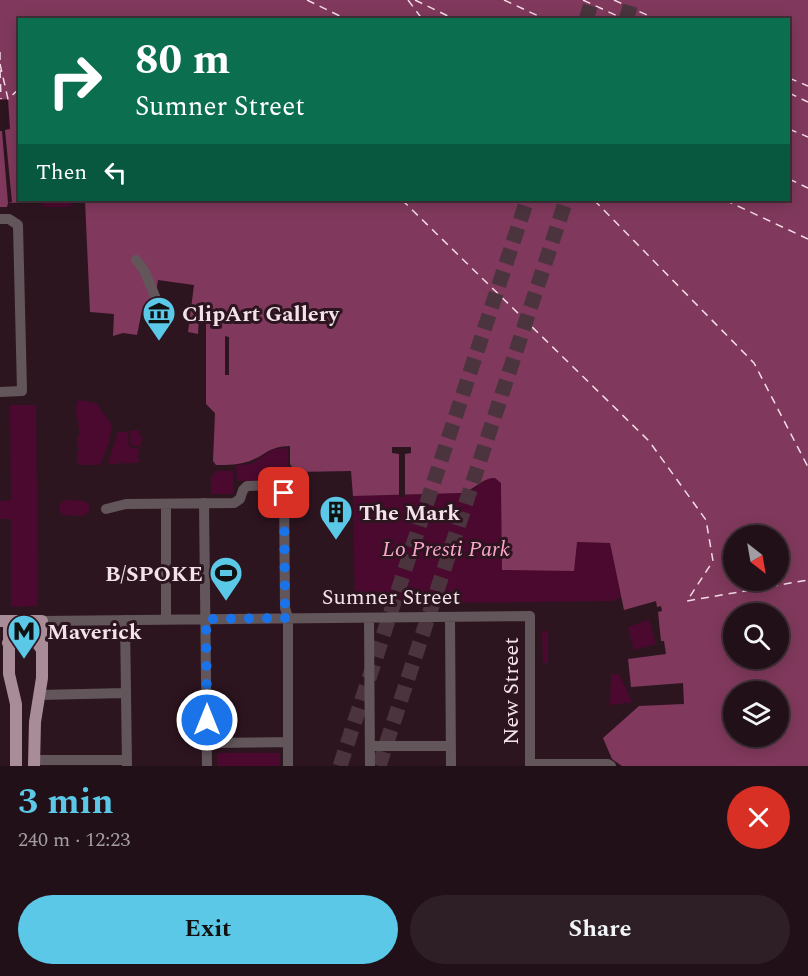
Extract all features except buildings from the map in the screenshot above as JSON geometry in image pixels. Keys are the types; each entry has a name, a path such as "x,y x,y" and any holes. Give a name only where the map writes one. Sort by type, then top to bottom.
{"main road":[{"name":"Sumner Street","path":"5,621 42,621"},
{"path":"5,621 10,681 16,704 16,766"},
{"path":"34,763 42,621"},
{"path":"8,643 16,637 27,636 33,639 42,650"}],"street":[{"path":"0,219 9,219 18,225 22,391 0,392"},
{"path":"136,260 144,270 157,301"},
{"path":"106,509 120,505 234,503 240,499 247,486 276,485 284,489 285,608 288,618 288,766"},
{"path":"204,503 207,766"},
{"path":"166,504 166,620"},
{"name":"Sumner Street","path":"42,621 530,616"},
{"name":"New Street","path":"530,616 530,765"},
{"path":"450,617 450,766"},
{"path":"369,618 370,766"},
{"path":"34,763 127,763 124,620"},
{"path":"39,695 126,693"},
{"path":"207,742 288,742"},
{"path":"370,746 450,746"},
{"path":"530,765 608,764 611,766"}],"green space":[{"path":"39,201 75,201 69,207 44,207"},
{"path":"78,400 96,403 112,425 109,443 100,465 77,465 79,426 77,426 79,423 76,405 78,405"},
{"path":"10,405 36,405 38,606 11,607 11,519 0,519 0,501 11,500"},
{"path":"130,431 140,431 139,436 143,437 141,447 131,445"},
{"path":"118,432 128,432 129,447 140,449 137,458 140,459 139,462 123,464 119,462 118,465 108,463"},
{"path":"288,448 288,480 237,481 236,465 251,464 274,449"},
{"path":"216,471 233,471 234,494 211,494 211,478"},
{"name":"Lo Presti Park","path":"488,478 495,478 501,483 502,570 577,542 610,543 621,597 612,601 355,604 353,496 461,493 471,491"},
{"path":"66,500 85,501 89,505 89,511 84,516 62,515 59,510 60,504"},
{"path":"649,620 656,644 634,650 628,627"},
{"path":"542,631 548,631 548,663 543,663"},
{"path":"619,674 632,702 610,705 611,675"},
{"path":"217,753 280,753 280,766 217,766"}],"shaded area":[{"path":"0,0 808,0 808,766 622,766 612,759 603,738 639,706 684,704 683,683 631,687 628,659 666,654 664,641 661,641 658,612 662,611 661,606 657,607 656,601 624,610 610,543 577,542 574,571 502,570 501,483 495,478 461,493 353,496 351,471 295,472 290,464 290,446 272,449 246,462 216,465 213,461 215,413 206,404 206,315 199,315 198,334 188,332 194,285 158,280 153,312 142,310 137,335 123,333 113,336 114,314 90,312 85,201 790,201 790,18 18,18 18,201 31,202 8,203 7,207 0,207"}],"pier":[{"path":"8,99 10,129 5,130 12,202 8,203 2,131 0,131 0,100"},
{"path":"225,336 229,337 229,375 225,375"},
{"path":"392,447 411,447 411,453 405,454 405,497 399,497 399,454 392,453"}],"ferry route":[{"path":"307,0 344,18"},
{"path":"408,0 422,18"},
{"path":"415,0 452,18"},
{"path":"504,0 543,18"},
{"path":"583,0 622,18"},
{"path":"614,0 654,18"},
{"path":"0,52 0,63"},
{"path":"0,64 8,99 18,90"},
{"path":"0,70 1,99"},
{"path":"790,78 808,86"},
{"path":"790,93 808,102"},
{"path":"790,129 808,137"},
{"path":"790,179 808,188"},
{"path":"403,201 649,441 706,520 713,561 687,601 808,580"},
{"path":"595,201 754,363 808,467"},
{"path":"727,201 808,239"}],"tunnel":[{"path":"587,18 592,0"},
{"path":"627,18 632,0"},
{"path":"340,766 527,201"},
{"path":"379,766 566,201"}],"place":[{"name":"ClipArt Gallery","path":"159,342"},
{"name":"The Mark","path":"336,541"},
{"name":"B/SPOKE","path":"226,602"},
{"name":"Maverick","path":"24,660"}],"route":[{"path":"207,720 206,619 288,618 285,608 284,493"}]}
